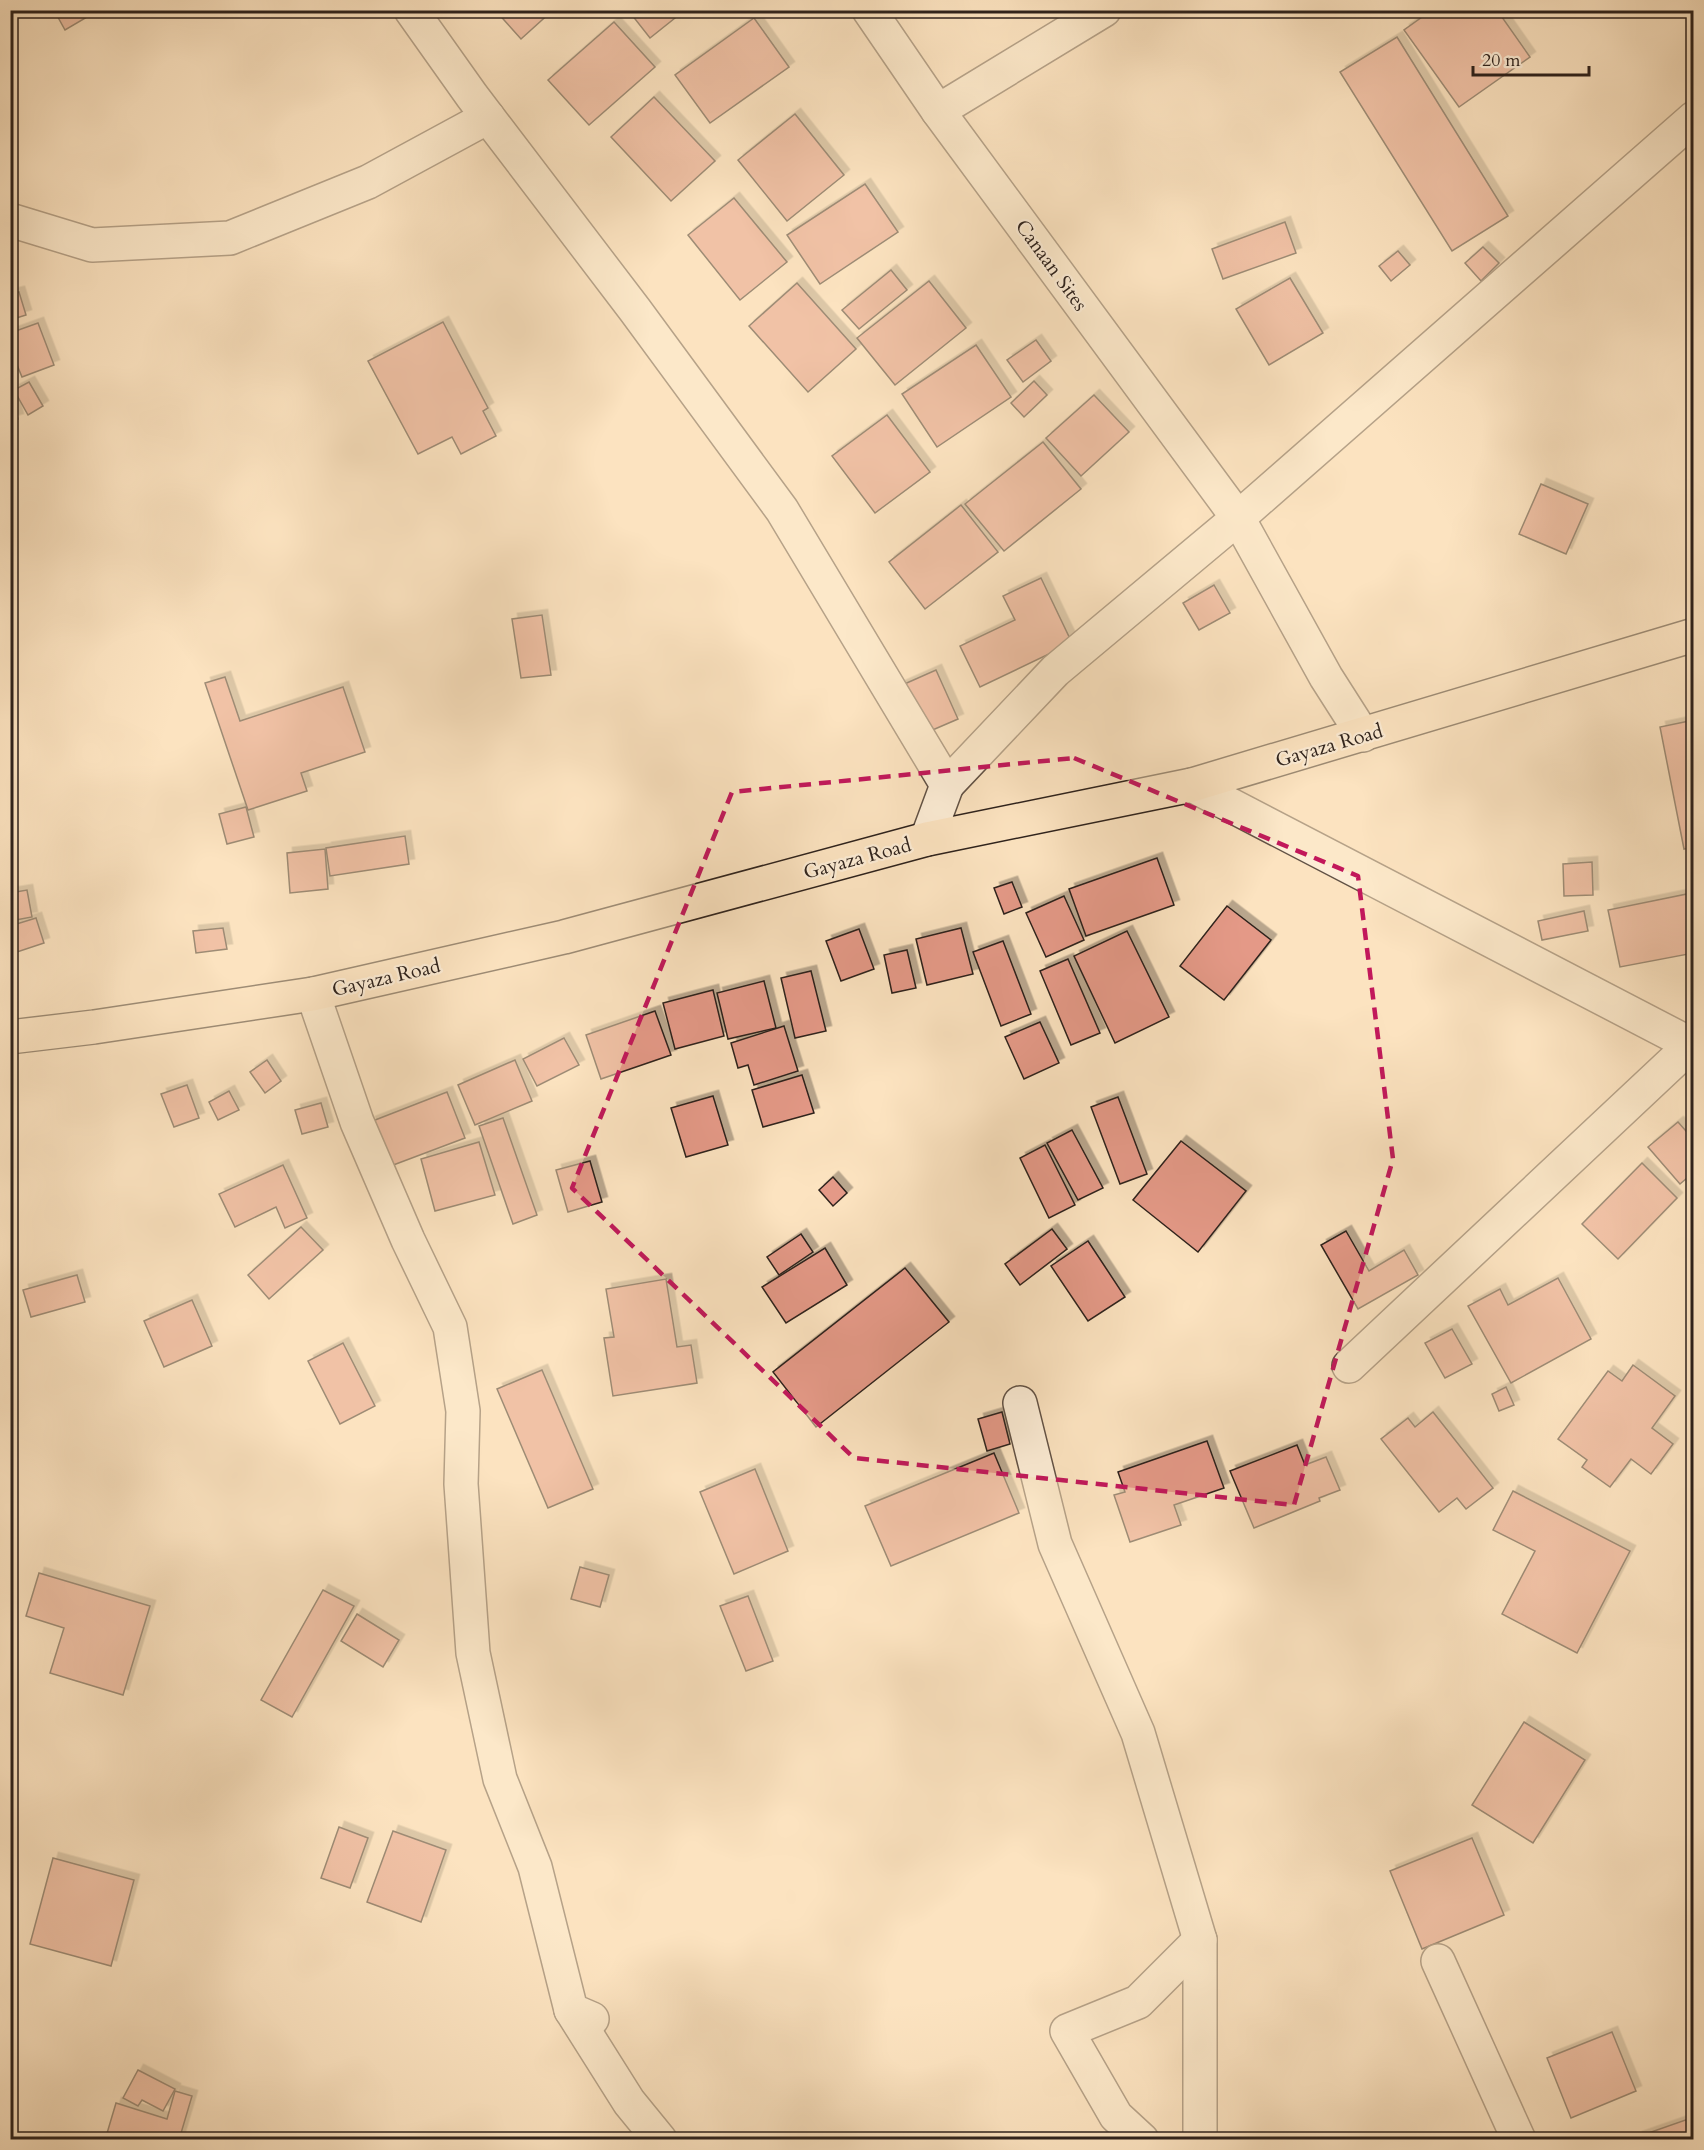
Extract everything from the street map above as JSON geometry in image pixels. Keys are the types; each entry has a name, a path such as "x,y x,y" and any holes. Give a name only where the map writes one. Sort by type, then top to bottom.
{"main road":[{"name":"Gayaza Road","path":"10,1037 94,1027 313,994 564,937 927,839 1192,785 1694,635"}],"street":[{"path":"411,10 488,117 635,310 782,510 947,785"},
{"name":"Canaan Sites","path":"869,10 938,111 1238,518 1326,676 1363,735"},
{"path":"938,111 1104,10"},
{"path":"10,220 92,245 230,238 368,182 488,117"},
{"path":"927,839 947,785 1055,671 1238,518 1694,118"},
{"path":"1192,785 1692,1046 1349,1366"},
{"path":"313,994 357,1122 408,1240 450,1327 463,1410 461,1484 473,1653 500,1779 535,1866 581,2014 629,2102 660,2139"},
{"path":"1020,1403 1055,1544 1138,1733 1200,1940 1200,2139"},
{"path":"1142,2139 1116,2116 1067,2031 1138,2002 1200,1940"},
{"path":"1438,1961 1519,2139"}],"highlighted area":[{"path":"1074,758 1358,876 1393,1159 1294,1505 854,1458 572,1188 732,792"}],"building":[{"path":"54,10 99,10 65,30"},
{"path":"495,10 553,10 521,39"},
{"path":"628,10 685,10 650,38"},
{"path":"1432,10 1497,10 1530,57 1459,107 1404,30"},
{"path":"754,18 789,67 710,123 675,75"},
{"path":"614,22 655,67 589,125 548,80"},
{"path":"1397,37 1508,216 1452,251 1340,72"},
{"path":"654,97 715,161 671,201 611,137"},
{"path":"795,114 844,175 787,221 738,160"},
{"path":"865,184 898,232 820,284 787,235"},
{"path":"734,198 787,262 740,300 688,235"},
{"path":"1285,222 1296,253 1223,279 1212,249"},
{"path":"1483,247 1499,263 1481,281 1465,263"},
{"path":"1398,251 1410,265 1391,281 1379,266"},
{"path":"891,270 907,290 859,329 842,310"},
{"path":"1290,278 1323,333 1269,365 1236,309"},
{"path":"929,281 966,328 895,385 857,338"},
{"path":"797,283 856,349 808,392 749,326"},
{"path":"19,292 26,315 10,320 10,294"},
{"path":"443,322 488,408 483,411 496,436 461,454 452,437 418,454 368,361"},
{"path":"38,323 54,365 22,377 10,348 10,333"},
{"path":"1036,340 1051,361 1023,382 1007,360"},
{"path":"976,345 1011,397 937,447 902,394"},
{"path":"1034,381 1047,395 1024,417 1011,403"},
{"path":"29,382 43,406 28,415 14,390"},
{"path":"10,391 18,419 10,421"},
{"path":"1094,395 1129,432 1081,476 1046,438"},
{"path":"887,415 930,472 875,513 832,456"},
{"path":"1043,442 1081,489 1004,551 965,504"},
{"path":"1541,484 1588,504 1566,554 1519,534"},
{"path":"961,505 998,552 925,609 889,562"},
{"path":"1041,578 1072,643 980,687 960,646 1015,620 1003,596"},
{"path":"1214,585 1230,613 1199,630 1183,603"},
{"path":"542,615 551,675 521,678 512,619"},
{"path":"936,670 958,719 921,735 900,686"},
{"path":"225,677 240,721 343,687 365,752 301,773 307,791 248,810 205,683"},
{"path":"1694,720 1694,847 1684,849 1660,727"},
{"path":"246,807 254,837 227,844 219,814"},
{"path":"405,836 409,864 330,876 326,848"},
{"path":"325,849 328,889 290,893 287,853"},
{"path":"1157,858 1174,905 1086,936 1069,889"},
{"path":"1592,862 1593,895 1564,896 1563,864"},
{"path":"1012,882 1022,907 1004,914 994,888"},
{"path":"27,890 32,917 10,921 10,893"},
{"path":"1687,894 1694,925 1694,953 1620,967 1608,910"},
{"path":"1064,896 1084,940 1046,957 1026,913"},
{"path":"1227,906 1271,940 1224,1000 1180,966"},
{"path":"1584,911 1588,931 1542,940 1538,921"},
{"path":"36,918 44,943 11,954 10,926"},
{"path":"223,928 227,949 196,953 193,931"},
{"path":"961,928 973,974 927,985 916,939"},
{"path":"859,929 874,969 841,981 826,941"},
{"path":"1127,931 1169,1017 1115,1043 1074,956"},
{"path":"1003,941 1031,1014 1001,1026 973,952"},
{"path":"907,950 916,988 892,993 884,955"},
{"path":"1068,959 1100,1033 1071,1045 1040,971"},
{"path":"811,971 826,1031 795,1038 781,978"},
{"path":"764,981 776,1028 728,1039 717,993"},
{"path":"713,990 724,1036 675,1049 663,1003"},
{"path":"655,1011 671,1055 601,1079 586,1035"},
{"path":"1040,1022 1059,1063 1024,1079 1005,1037"},
{"path":"784,1026 798,1071 754,1085 748,1065 738,1068 731,1043"},
{"path":"564,1038 579,1065 537,1086 523,1059"},
{"path":"267,1060 281,1081 265,1093 250,1072"},
{"path":"515,1060 532,1101 475,1125 458,1085"},
{"path":"802,1075 814,1113 763,1127 752,1090"},
{"path":"187,1085 199,1118 174,1127 161,1094"},
{"path":"229,1091 239,1110 218,1120 209,1102"},
{"path":"447,1092 465,1138 388,1167 370,1122"},
{"path":"713,1096 728,1145 686,1157 671,1108"},
{"path":"1118,1097 1147,1174 1120,1184 1091,1107"},
{"path":"321,1103 328,1127 302,1134 295,1110"},
{"path":"503,1118 537,1215 513,1224 479,1126"},
{"path":"1678,1122 1694,1140 1694,1172 1680,1184 1648,1147"},
{"path":"1072,1130 1103,1188 1078,1200 1047,1143"},
{"path":"1181,1141 1246,1191 1198,1252 1133,1200"},
{"path":"479,1142 495,1195 435,1211 421,1159"},
{"path":"1045,1145 1075,1205 1049,1218 1020,1158"},
{"path":"590,1161 602,1202 568,1212 556,1170"},
{"path":"1642,1163 1677,1198 1618,1259 1582,1224"},
{"path":"283,1165 307,1218 285,1228 276,1207 235,1227 219,1194"},
{"path":"833,1177 847,1193 833,1206 819,1190"},
{"path":"301,1227 323,1250 269,1299 248,1275"},
{"path":"1052,1229 1067,1249 1020,1285 1005,1264"},
{"path":"1346,1231 1369,1271 1404,1250 1418,1275 1358,1309 1321,1245"},
{"path":"801,1234 813,1252 779,1275 767,1257"},
{"path":"1088,1241 1125,1297 1088,1321 1051,1266"},
{"path":"825,1248 847,1285 786,1323 762,1287"},
{"path":"905,1268 949,1322 816,1427 773,1372"},
{"path":"77,1275 85,1302 31,1317 23,1290"},
{"path":"1558,1278 1591,1339 1511,1383 1468,1306 1500,1289 1508,1305"},
{"path":"666,1279 677,1347 691,1345 697,1383 613,1396 604,1338 614,1337 606,1289"},
{"path":"192,1300 212,1346 164,1367 144,1321"},
{"path":"1452,1329 1472,1364 1445,1378 1425,1343"},
{"path":"343,1343 375,1406 340,1424 308,1361"},
{"path":"1633,1365 1675,1396 1652,1428 1673,1444 1651,1474 1631,1459 1610,1487 1582,1467 1587,1460 1558,1439 1608,1371 1622,1381"},
{"path":"542,1370 593,1489 548,1508 497,1389"},
{"path":"1506,1387 1514,1405 1499,1411 1492,1394"},
{"path":"1002,1412 1010,1444 987,1451 978,1419"},
{"path":"1433,1412 1493,1488 1466,1509 1457,1498 1439,1512 1381,1439 1408,1418 1415,1427"},
{"path":"1207,1441 1224,1488 1174,1505 1181,1525 1130,1542 1114,1495 1125,1492 1118,1472"},
{"path":"1297,1445 1305,1465 1326,1457 1340,1490 1319,1498 1320,1501 1254,1528 1230,1471"},
{"path":"994,1453 1019,1513 891,1566 865,1506"},
{"path":"755,1469 788,1551 734,1574 700,1492"},
{"path":"1513,1491 1630,1551 1577,1653 1502,1614 1535,1551 1493,1530"},
{"path":"580,1567 609,1575 600,1607 571,1599"},
{"path":"39,1573 150,1606 123,1695 50,1673 64,1628 26,1616"},
{"path":"323,1590 354,1606 292,1717 261,1700"},
{"path":"748,1596 773,1661 746,1671 720,1606"},
{"path":"357,1614 399,1640 383,1667 341,1641"},
{"path":"1524,1722 1585,1760 1533,1843 1472,1805"},
{"path":"339,1827 368,1838 350,1888 321,1878"},
{"path":"393,1831 446,1850 421,1922 367,1902"},
{"path":"1472,1838 1504,1915 1422,1949 1390,1871"},
{"path":"53,1858 134,1880 111,1966 30,1944"},
{"path":"1612,2032 1636,2091 1571,2118 1547,2058"},
{"path":"138,2070 175,2089 163,2111 142,2100 138,2106 123,2098"},
{"path":"175,2091 192,2096 179,2140 105,2140 116,2103 167,2119"},
{"path":"1694,2117 1694,2140 1638,2140 1637,2137"}]}
